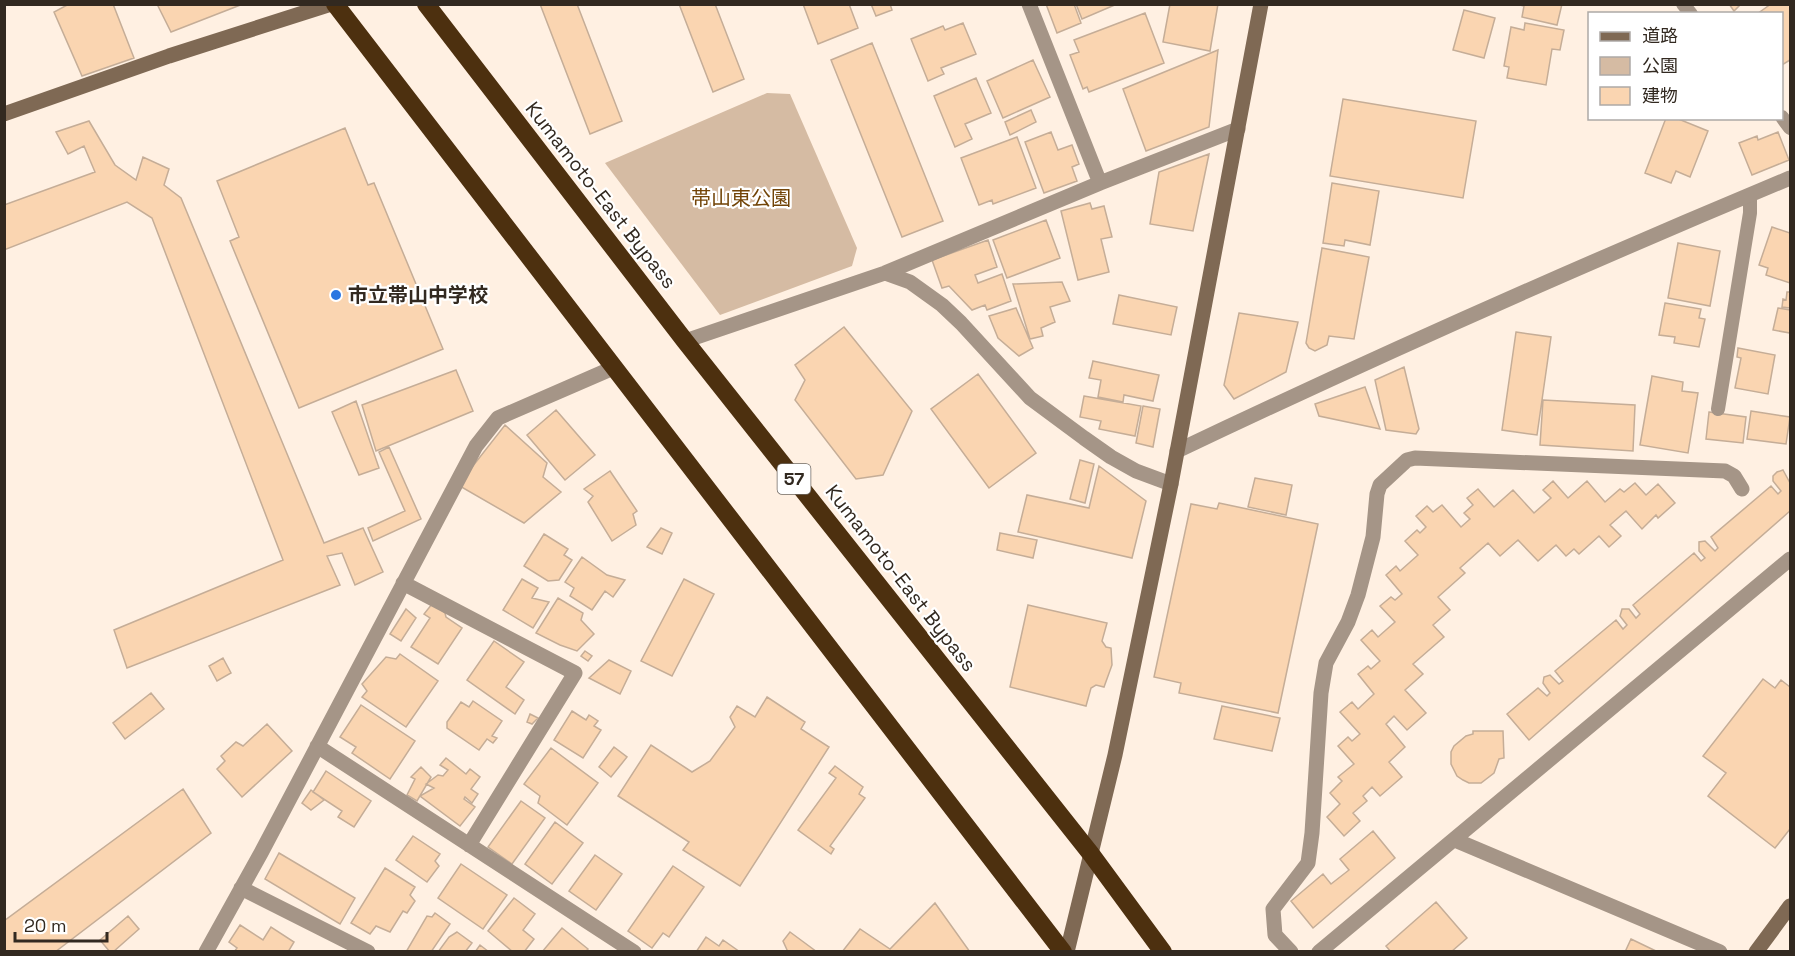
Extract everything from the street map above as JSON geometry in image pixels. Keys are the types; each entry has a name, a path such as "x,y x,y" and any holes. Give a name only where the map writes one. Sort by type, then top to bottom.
{"highway":[{"path":"333,4 1065,951"},
{"name":"Kumamoto-East Bypass","path":"426,4 685,341 1090,854 1163,951"}],"street":[{"path":"4,114 169,56 333,4"},
{"path":"1029,4 1100,183"},
{"path":"1065,951 1114,755 1171,484 1261,4"},
{"path":"685,341 885,273 1100,183 1238,129"},
{"path":"1177,451 1321,382 1465,317 1791,178"},
{"path":"885,273 910,282 942,305 961,322 1030,398 1111,458 1171,484"},
{"path":"206,951 477,446 498,418 613,368"},
{"path":"1291,951 1275,935 1273,909 1308,863 1326,663 1348,622 1361,585 1373,537 1380,485 1407,460 1415,458 1725,471 1734,476 1742,489"},
{"path":"1319,951 1791,559"},
{"path":"403,584 575,673 469,845"},
{"path":"317,746 634,951"},
{"path":"1455,840 1720,951"},
{"path":"241,888 368,951"},
{"path":"1756,951 1791,906"}],"lane":[{"path":"1718,409 1750,213 1750,195"}],"green space":[{"name":"帯山東公園","path":"767,93 790,94 857,248 852,266 720,315 605,163"}],"building":[{"path":"69,4 113,4 134,58 82,76 54,12"},
{"path":"157,4 243,4 171,32"},
{"path":"540,4 577,4 622,121 590,134"},
{"path":"679,4 715,4 744,79 713,92"},
{"path":"803,4 849,4 858,28 818,44"},
{"path":"871,4 890,4 892,10 876,16"},
{"path":"1046,4 1074,4 1081,23 1057,33"},
{"path":"1076,4 1117,4 1082,19"},
{"path":"1170,4 1218,4 1210,51 1163,42"},
{"path":"1562,4 1557,25 1522,17 1524,6 1520,5"},
{"path":"1729,4 1741,4 1734,11"},
{"path":"1771,4 1790,4 1790,60 1783,64 1783,12 1760,12"},
{"path":"1464,10 1495,18 1484,58 1453,50"},
{"path":"1145,13 1164,63 1089,92 1087,87 1083,89 1070,55 1079,52 1074,40"},
{"path":"963,23 976,54 941,68 944,74 928,81 911,39 943,26 945,30"},
{"path":"1525,23 1564,30 1560,50 1552,49 1546,85 1507,78 1509,67 1504,66 1511,27 1524,30"},
{"path":"872,43 943,221 902,237 831,60"},
{"path":"1218,50 1209,127 1146,151 1123,89"},
{"path":"1033,60 1050,97 1003,118 987,81"},
{"path":"976,78 991,113 965,124 972,139 955,147 934,96"},
{"path":"1343,99 1476,121 1463,198 1330,176"},
{"path":"1031,110 1036,122 1010,135 1005,122"},
{"path":"1665,120 1681,120 1708,131 1690,177 1676,171 1671,183 1645,173"},
{"path":"89,121 115,165 136,180 143,157 169,169 164,185 181,198 324,543 363,528 383,572 355,585 342,553 327,556 340,585 127,668 114,630 283,560 152,218 127,202 4,250 4,205 95,172 84,146 68,154 56,132"},
{"name":"市立帯山中学校","path":"345,128 368,185 374,183 443,349 299,408 230,241 239,237 217,181"},
{"path":"1051,132 1058,150 1072,145 1079,164 1072,167 1077,181 1044,193 1025,142"},
{"path":"1778,132 1789,160 1752,175 1739,143 1757,136 1758,140"},
{"path":"1017,137 1036,188 993,204 992,200 979,205 961,158"},
{"path":"1209,154 1193,231 1150,224 1159,172"},
{"path":"1332,183 1379,191 1370,245 1345,240 1344,246 1323,243"},
{"path":"1090,203 1092,209 1104,206 1112,237 1101,239 1109,272 1078,280 1061,211"},
{"path":"1046,220 1060,258 1007,278 993,240"},
{"path":"1772,227 1790,233 1790,283 1766,275 1768,268 1759,265"},
{"path":"988,240 997,267 975,275 978,283 1002,274 1011,301 987,310 985,305 972,310 949,286 942,288 932,260"},
{"path":"1678,243 1720,251 1710,306 1668,298"},
{"path":"1322,248 1369,257 1354,339 1329,336 1327,345 1315,351 1306,343"},
{"path":"1062,282 1070,301 1050,307 1055,322 1041,328 1043,336 1030,339 1013,284"},
{"path":"1787,292 1790,292 1790,308 1782,307"},
{"path":"1119,295 1177,307 1171,335 1113,324"},
{"path":"1665,303 1701,309 1699,318 1705,319 1699,347 1674,343 1675,337 1659,335"},
{"path":"1016,308 1033,348 1019,356 998,338 989,316"},
{"path":"1778,308 1790,310 1790,333 1773,330"},
{"path":"1239,313 1298,322 1286,372 1234,399 1224,385"},
{"path":"844,327 912,411 883,475 856,479 795,400 805,380 795,365"},
{"path":"1516,332 1551,337 1537,435 1502,430"},
{"path":"1738,348 1775,355 1768,394 1735,388 1741,358 1737,357"},
{"path":"1093,361 1159,375 1153,401 1124,395 1123,402 1098,397 1101,380 1089,378"},
{"path":"1404,367 1419,429 1416,434 1386,430 1375,380"},
{"path":"456,370 473,411 376,451 362,405"},
{"path":"978,374 1036,453 989,488 931,409"},
{"path":"1652,376 1683,382 1682,391 1698,393 1688,453 1640,445"},
{"path":"1365,387 1380,429 1319,416 1315,404"},
{"path":"1084,396 1141,406 1135,436 1099,429 1101,421 1080,417"},
{"path":"1543,400 1635,405 1633,451 1540,445"},
{"path":"356,401 379,468 359,475 332,412"},
{"path":"1143,406 1160,409 1153,447 1136,443"},
{"path":"556,410 595,455 565,480 527,435"},
{"path":"1751,411 1790,417 1786,444 1747,439"},
{"path":"1709,412 1746,417 1743,443 1706,439"},
{"path":"505,425 547,463 543,477 561,492 524,523 458,485"},
{"path":"389,447 421,519 373,541 368,528 405,511 379,452"},
{"path":"1080,460 1094,464 1085,503 1070,499"},
{"path":"1099,466 1146,501 1132,558 1018,532 1027,495 1089,508"},
{"path":"1783,470 1790,483 1790,511 1529,740 1507,714 1538,688 1547,696 1550,693 1543,683 1544,677 1550,675 1559,684 1563,681 1555,671 1616,620 1623,629 1627,625 1620,616 1622,609 1629,609 1636,618 1640,614 1633,605 1694,553 1701,561 1705,558 1699,551 1699,542 1705,541 1715,551 1718,548 1711,537 1771,486 1778,494 1781,491 1773,481 1773,476"},
{"path":"610,471 637,511 633,514 636,525 612,541 588,502 593,496 584,489"},
{"path":"1255,478 1292,485 1286,515 1248,507"},
{"path":"1553,481 1568,498 1587,481 1605,502 1620,489 1624,492 1635,483 1646,495 1658,484 1675,503 1658,518 1656,515 1642,529 1626,511 1610,525 1621,536 1609,547 1599,536 1579,554 1574,549 1566,556 1556,545 1538,561 1518,540 1500,556 1488,543 1460,568 1465,573 1438,597 1450,610 1433,625 1444,637 1413,664 1423,674 1405,690 1426,713 1407,730 1394,716 1386,724 1405,747 1389,762 1402,777 1380,796 1372,787 1363,796 1367,801 1353,813 1360,821 1344,836 1327,817 1340,804 1330,793 1342,781 1338,777 1354,764 1338,746 1348,737 1352,741 1360,734 1340,712 1352,702 1358,709 1374,694 1358,674 1368,666 1371,669 1380,661 1361,640 1372,630 1378,637 1395,622 1380,606 1391,597 1395,600 1402,594 1386,575 1396,566 1400,571 1418,555 1405,541 1417,530 1420,533 1426,527 1416,516 1427,506 1433,512 1442,505 1461,527 1470,519 1464,513 1473,505 1467,498 1478,489 1494,507 1513,490 1534,513 1551,498 1543,490"},
{"path":"1219,503 1318,524 1278,713 1179,693 1181,683 1154,677 1191,504 1217,509"},
{"path":"661,528 672,533 662,554 647,547"},
{"path":"1000,533 1037,540 1033,558 997,550"},
{"path":"544,534 568,549 564,555 572,560 559,580 548,581 524,566"},
{"path":"582,557 607,575 625,580 613,597 605,591 592,610 570,596 574,588 565,582"},
{"path":"522,579 538,588 532,598 549,602 533,628 503,610"},
{"path":"684,579 714,594 672,676 641,661"},
{"path":"558,598 583,613 581,620 594,634 577,651 536,633"},
{"path":"432,604 462,628 438,664 411,647 430,618 424,614"},
{"path":"1028,605 1107,623 1102,641 1106,647 1111,648 1112,665 1104,687 1096,685 1091,688 1086,706 1010,687"},
{"path":"406,609 416,618 401,641 390,634"},
{"path":"494,641 524,662 506,687 524,700 515,714 467,680"},
{"path":"585,651 592,656 588,661 581,656"},
{"path":"400,654 438,681 406,727 362,697 367,691 362,684 386,657 396,659"},
{"path":"223,658 231,673 217,681 209,666"},
{"path":"609,660 631,671 620,694 589,678"},
{"path":"1763,679 1775,688 1781,680 1790,687 1790,829 1775,848 1708,796 1726,773 1703,756"},
{"path":"151,693 164,709 125,739 113,723"},
{"path":"767,697 805,722 801,729 829,747 740,886 683,850 689,842 618,796 651,745 692,772 710,761 735,727 730,717 737,706 755,717"},
{"path":"473,701 502,721 492,736 497,738 493,743 487,739 479,750 447,728 447,722 461,702 469,707"},
{"path":"361,705 415,741 390,779 352,753 356,747 340,737"},
{"path":"1222,706 1280,718 1272,751 1214,739"},
{"path":"572,711 586,720 589,715 598,721 594,726 601,730 583,758 554,740"},
{"path":"530,714 538,718 532,724 527,722"},
{"path":"267,724 292,751 242,797 217,769 225,761 221,756 236,742 243,746"},
{"path":"1473,731 1503,731 1504,758 1499,759 1494,773 1481,783 1469,783 1463,780 1457,776 1451,764 1451,752 1454,746 1466,736 1473,734"},
{"path":"614,747 627,757 611,777 599,767"},
{"path":"551,748 598,783 567,825 538,803 540,796 524,784"},
{"path":"446,758 466,774 470,769 480,777 471,789 478,794 472,803 465,797 464,799 475,807 460,826 420,796 434,788 426,784 438,775 443,776 448,770 440,765"},
{"path":"835,766 863,787 859,794 865,798 830,846 834,849 831,854 798,830 836,778 829,773"},
{"path":"421,767 431,777 417,801 407,795 415,779 411,777"},
{"path":"326,771 371,801 354,827 338,817 342,811 313,792"},
{"path":"183,789 211,833 55,952 4,952 4,921"},
{"path":"311,790 324,800 311,810 302,803"},
{"path":"521,801 545,818 512,864 488,847"},
{"path":"555,822 583,843 552,884 525,864"},
{"path":"1373,831 1395,858 1313,928 1291,901 1323,874 1331,884 1349,870 1340,859"},
{"path":"413,836 440,854 435,861 439,866 427,882 396,860"},
{"path":"279,853 355,898 340,924 265,879"},
{"path":"595,855 622,874 596,910 569,891"},
{"path":"461,864 507,895 483,929 438,898"},
{"path":"673,866 704,887 669,937 663,933 652,948 628,931"},
{"path":"385,868 415,887 410,895 415,901 407,913 403,911 390,932 376,926 370,934 351,923"},
{"path":"514,898 535,914 523,930 534,939 524,952 513,952 488,931"},
{"path":"1436,902 1467,938 1451,952 1391,952 1386,946"},
{"path":"935,903 970,952 842,952 860,929 890,949"},
{"path":"435,913 450,924 431,952 406,952 427,916 432,917"},
{"path":"128,916 139,929 113,952 110,952 100,940"},
{"path":"240,925 263,940 271,927 294,942 288,952 234,952 237,948 229,942"},
{"path":"562,928 588,949 585,952 542,952"},
{"path":"457,932 472,943 465,952 438,952 449,937"},
{"path":"790,932 817,952 788,952 783,941"},
{"path":"706,937 719,946 723,940 740,952 696,952"},
{"path":"1631,939 1658,952 1625,952"},
{"path":"480,945 489,952 475,952"}],"place":[{"name":"市立帯山中学校","path":"336,295"}]}
